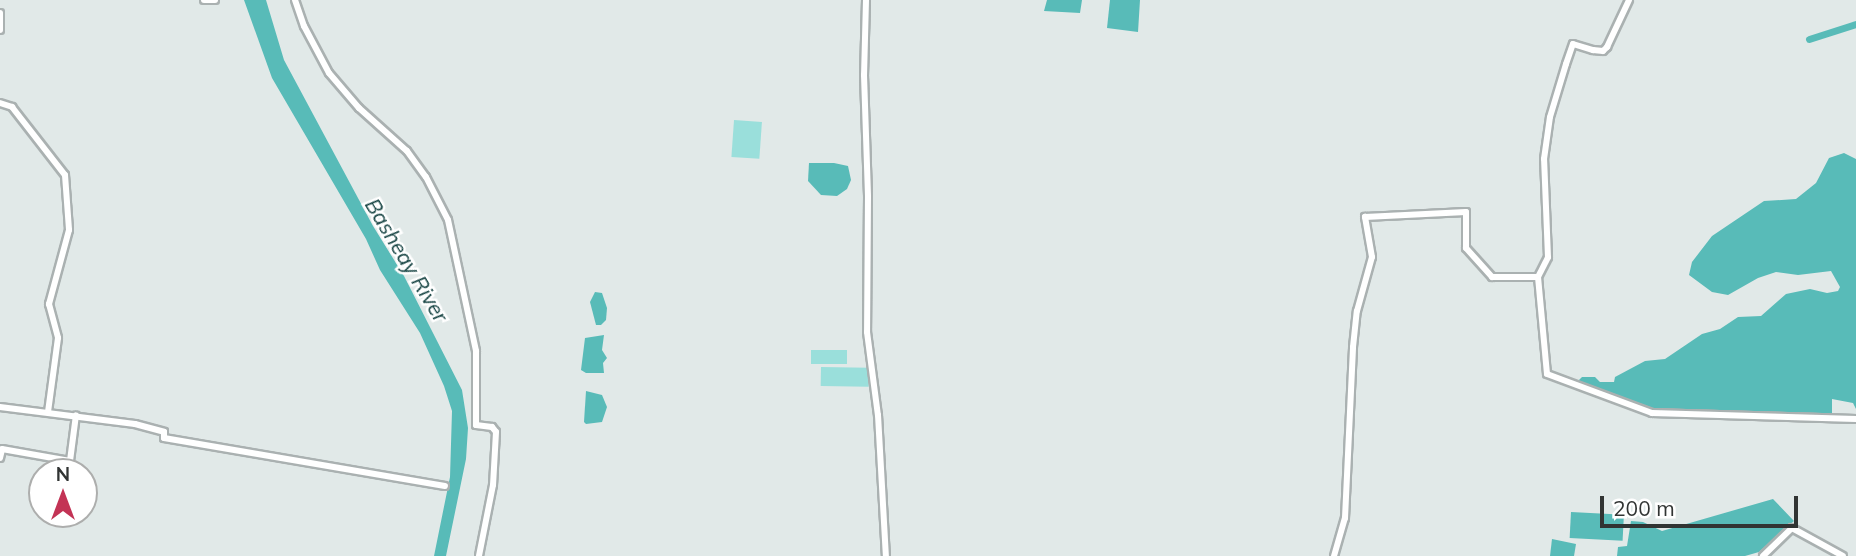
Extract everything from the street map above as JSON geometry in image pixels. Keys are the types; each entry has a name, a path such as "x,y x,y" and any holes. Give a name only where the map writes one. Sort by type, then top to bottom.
{"street":[{"path":"204,0 215,0"},
{"path":"295,0 304,26 329,73 359,108 407,151 426,177 448,220 476,351 476,425 492,427 496,432 493,485 479,556"},
{"path":"866,0 864,75 868,197 867,332 878,415 886,556"},
{"path":"1629,0 1603,51 1573,44 1550,117 1543,180 1548,257 1538,277 1547,374 1652,413 1856,419"},
{"path":"0,13 0,30"},
{"path":"0,103 12,107 65,175 69,230 49,304 58,338 48,412"},
{"path":"1334,556 1345,518 1357,311 1373,257 1365,217 1466,212 1466,248 1492,277 1538,277"},
{"path":"0,407 76,415 155,429 164,432 164,438 445,486"},
{"path":"0,458 2,449 70,461 76,415"},
{"path":"1763,556 1792,528 1843,556"}],"shaded area":[{"path":"244,0 266,0 284,60 373,226 404,276 462,390 468,428 466,459 446,556 434,556 450,477 452,411 444,386 420,333 380,270 366,239 272,78"},
{"path":"1047,0 1082,0 1080,13 1044,11"},
{"path":"1110,0 1140,0 1138,32 1107,28"},
{"path":"734,120 762,122 759,159 731,157"},
{"path":"1844,153 1856,159 1856,409 1853,403 1832,399 1832,414 1655,413 1582,386 1578,381 1582,377 1595,377 1600,382 1614,382 1615,377 1645,361 1665,359 1702,334 1720,329 1738,317 1761,316 1786,294 1810,289 1827,293 1838,291 1840,287 1831,271 1798,275 1776,272 1758,278 1728,295 1712,292 1689,275 1692,262 1712,236 1764,201 1796,199 1816,183 1829,158"},
{"path":"809,163 848,166 851,180 847,189 837,196 821,195 808,181"},
{"path":"595,292 602,293 607,308 606,320 601,325 596,325 590,302"},
{"path":"604,335 602,350 607,358 603,363 604,373 586,373 581,370 585,338"},
{"path":"811,350 847,350 847,364 811,364"},
{"path":"821,367 869,368 869,387 821,386"},
{"path":"586,391 602,395 607,407 602,422 584,422"},
{"path":"1773,499 1794,521 1759,552 1745,556 1617,556 1618,547 1627,546 1631,521 1643,522 1662,531"},
{"path":"1571,512 1624,515 1623,541 1570,538"},
{"path":"1552,539 1576,544 1574,556 1550,556"}],"waterway":[{"path":"1809,39 1856,24"}],"water label":[{"name":"Basheay River","path":"407,260"}]}
